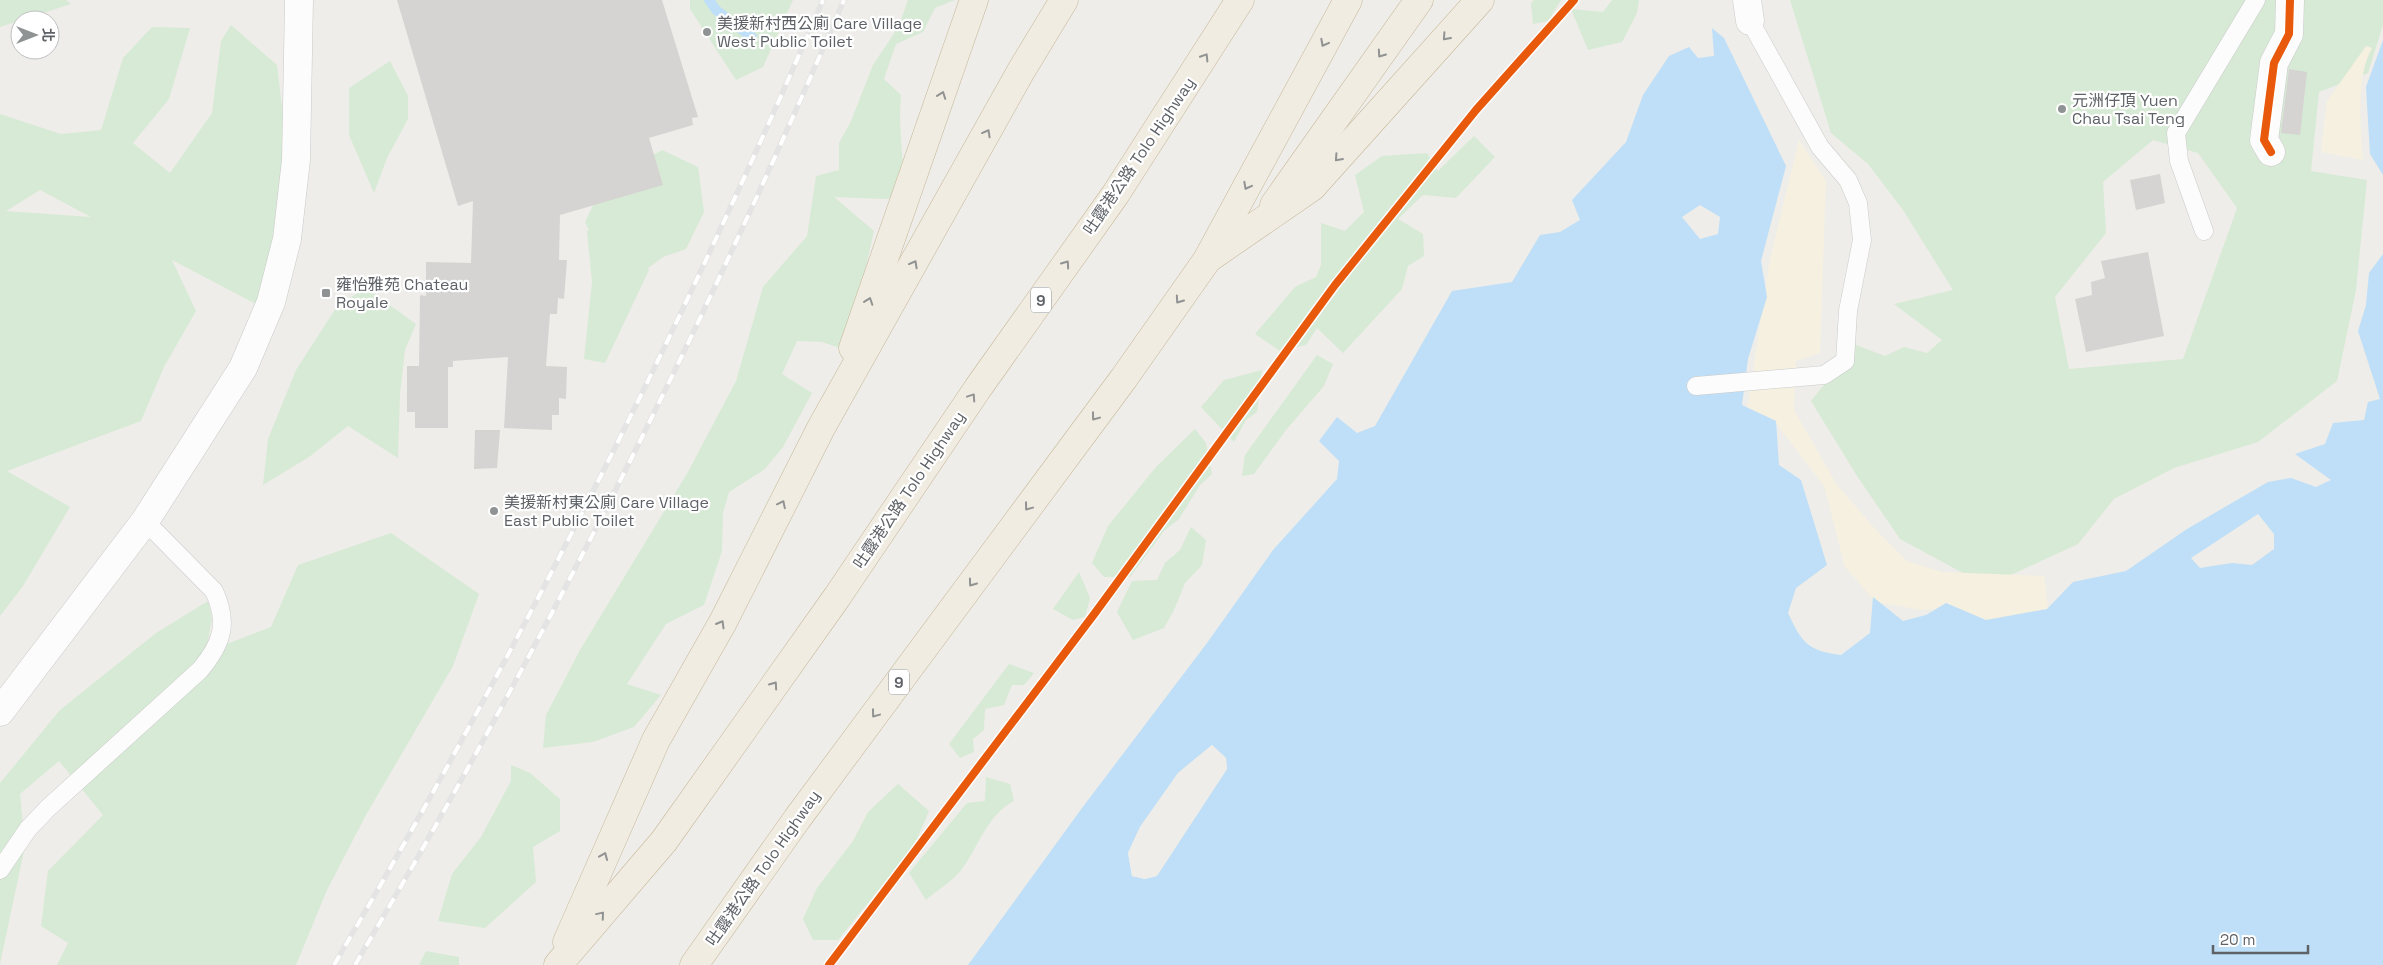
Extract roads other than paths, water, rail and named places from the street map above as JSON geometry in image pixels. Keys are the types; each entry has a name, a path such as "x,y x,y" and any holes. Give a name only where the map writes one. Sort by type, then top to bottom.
{"highway":[{"path":"821,428 853,348 974,0"},
{"path":"558,965 622,813 656,740 723,622 821,428 1021,71 1064,0"},
{"name":"吐露港公路 Tolo Highway","path":"558,965 664,841 831,605 978,388 1116,194 1240,0"},
{"name":"吐露港公路 Tolo Highway","path":"694,965 797,819 1124,378 1207,260 1348,0"},
{"path":"1262,223 1419,0"},
{"path":"1207,260 1312,187 1480,0"}],"main road":[{"path":"0,712 145,521 243,368 271,302 287,238 296,160 299,0"},
{"path":"2271,152 2264,140 2274,63 2289,34 2290,0"}],"lane":[{"path":"2204,231 2179,161 2176,133 2256,0"},
{"path":"1696,386 1824,375 1845,361 1848,311 1862,240 1858,203 1848,180 1820,147 1748,10"},
{"path":"0,870 16,845 41,815 200,670 217,644 222,630 222,616 220,604 214,591 145,521"}],"water":[{"path":"1712,28 1724,38 1786,166 1761,261 1767,297 1748,359 1742,405 1776,421 1779,465 1801,480 1827,565 1796,588 1788,613 1807,644 1821,651 1841,655 1870,633 1873,597 1903,621 1926,615 1946,603 1986,620 2047,609 2073,582 2126,571 2187,529 2268,482 2291,478 2316,487 2331,480 2295,454 2325,444 2333,423 2364,420 2368,402 2380,399 2358,331 2366,305 2369,273 2383,254 2383,965 968,965 1082,808 1207,643 1273,550 1337,479 1339,461 1319,441 1337,417 1357,433 1375,426 1452,291 1512,282 1540,235 1560,232 1580,220 1572,200 1626,142 1643,95 1669,56 1689,47 1698,58 1714,56","holes":["1700,205 1720,217 1718,234 1700,239 1682,217","2258,514 2274,534 2274,549 2252,565 2232,563 2200,568 2191,558","1212,745 1226,758 1227,769 1157,876 1145,879 1132,876 1128,853 1140,827 1178,773"]},
{"path":"2383,40 2383,175 2370,154 2366,87"}],"waterway":[{"path":"709,0 716,10 752,37"}],"railway":[{"path":"334,965 468,730 594,490 712,247 823,0"},
{"path":"355,965 489,730 615,490 734,247 844,0"}],"place":[{"name":"美援新村西公廁 Care Village West Public Toilet","path":"707,32"},
{"name":"元洲仔頂 Yuen Chau Tsai Teng","path":"2062,109"},
{"name":"雍怡雅苑 Chateau Royale","path":"326,293"},
{"name":"美援新村東公廁 Care Village East Public Toilet","path":"494,511"}]}
